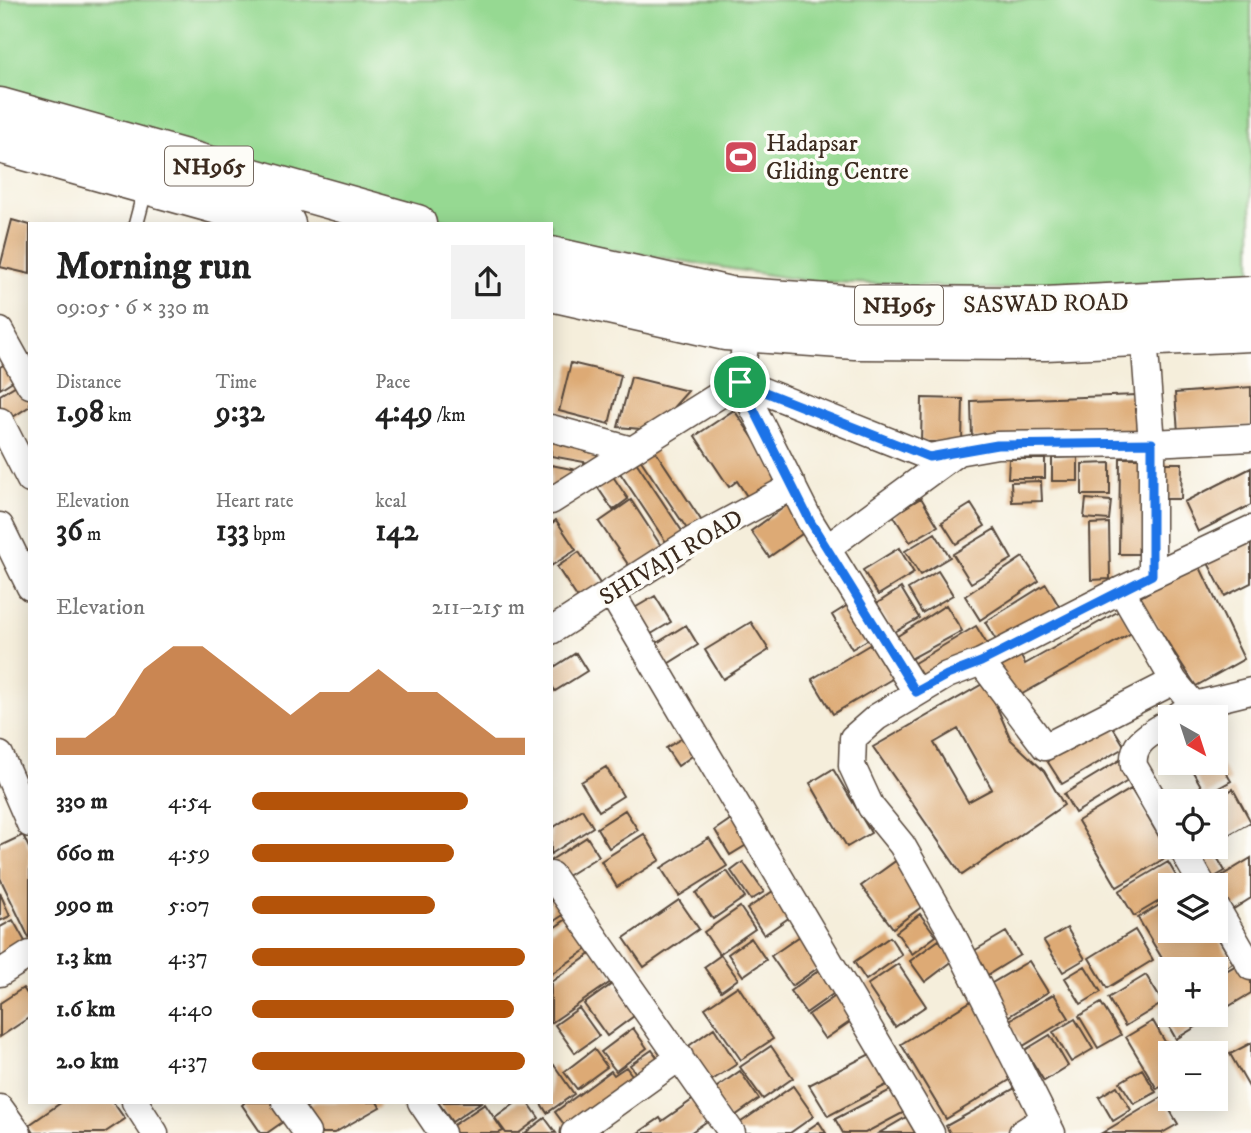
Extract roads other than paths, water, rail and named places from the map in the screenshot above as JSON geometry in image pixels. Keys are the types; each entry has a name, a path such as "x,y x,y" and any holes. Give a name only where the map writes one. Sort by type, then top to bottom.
{"highway":[{"name":"NH965","path":"0,107 410,222"},
{"name":"NH965","path":"0,144 279,222"},
{"name":"SASWAD ROAD","path":"553,256 730,296 749,315 855,340 1045,341 1251,332"},
{"name":"SASWAD ROAD","path":"553,292 725,331 749,315 857,305 1045,306 1251,296"}],"street":[{"path":"749,315 740,382 827,548 916,692"},
{"path":"0,331 28,381"},
{"path":"1144,337 1152,443 1152,575"},
{"path":"553,500 740,382"},
{"path":"740,382 929,457 997,445 1152,443 1251,438"},
{"path":"0,421 28,476"},
{"path":"553,429 632,450"},
{"path":"827,548 957,453"},
{"name":"SHIVAJI ROAD","path":"553,630 693,540 793,486"},
{"path":"0,526 28,583"},
{"path":"1040,1128 949,928 902,845 871,807 852,766 853,738 877,717 947,675 981,662 1121,590 1251,529"},
{"path":"1121,590 1174,681 1183,705"},
{"path":"611,592 931,1133"},
{"path":"981,662 1045,747 1174,681"},
{"path":"1205,705 1251,691"},
{"path":"1158,730 1136,745 1133,755 1134,766 1158,808"},
{"path":"0,755 28,819"},
{"path":"553,878 680,1057 721,1129"},
{"path":"1228,928 1251,967"},
{"path":"0,973 28,955"},
{"path":"574,1133 680,1057"},
{"path":"136,1104 155,1133"},
{"path":"286,1104 306,1133"},
{"path":"422,1104 442,1133"},
{"path":"0,1108 18,1133"}],"lane":[{"path":"137,222 147,185"}],"place":[{"name":"Hadapsar Gliding Centre","path":"741,157"}]}
